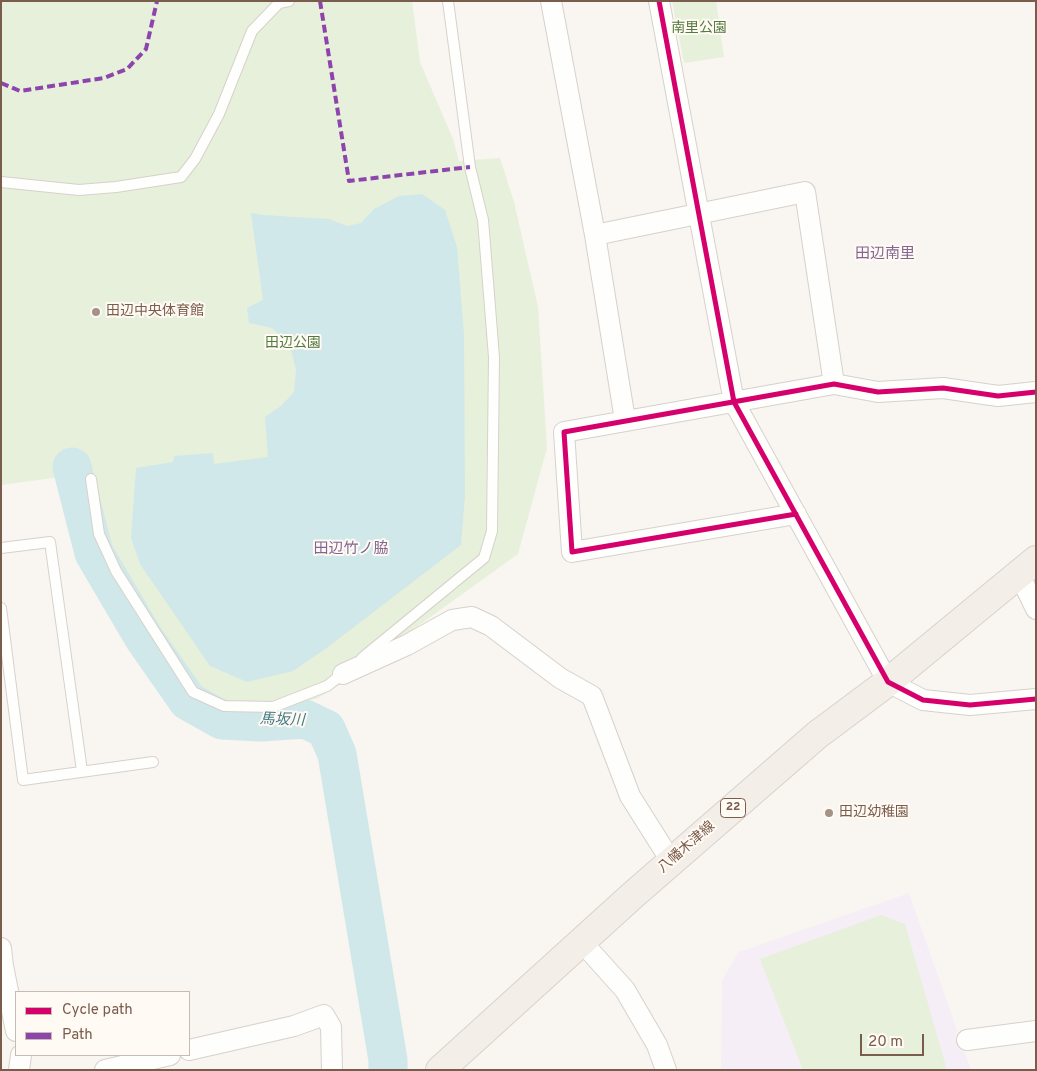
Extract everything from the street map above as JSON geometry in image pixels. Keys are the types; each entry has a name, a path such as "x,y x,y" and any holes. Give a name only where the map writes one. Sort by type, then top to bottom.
{"main road":[{"name":"八幡木津線","path":"440,1070 671,861 817,736 888,682 1027,567"}],"street":[{"path":"551,1 595,235 625,420"},
{"path":"660,1 734,402 888,682 923,700 970,705 1036,699"},
{"path":"595,235 805,192 834,384"},
{"path":"796,514 572,552 564,432 834,384 878,392 943,388 998,396 1036,392"},
{"path":"1027,567 1036,609"},
{"path":"343,674 407,645 452,620 472,617 491,626 560,678 592,696 630,796 671,861"},
{"path":"582,941 625,990 657,1045 666,1070"},
{"path":"1,948 15,1026"},
{"path":"190,1050 294,1026 324,1015 331,1028 332,1070"},
{"path":"967,1040 1036,1031"},
{"path":"18,1070 21,1056"},
{"path":"105,1070 166,1056"}],"lane":[{"path":"1,182 79,190 116,187 181,177 195,159 219,114 252,31 279,3 289,1"},
{"path":"91,479 99,534 116,571 193,692 224,706 273,707 327,686 484,558 492,530 494,357 483,220 470,167 448,1"},
{"path":"1,548 50,542 82,771"},
{"path":"1,608 23,780 153,762"}],"shaded area":[{"path":"909,893 971,1070 721,1070 722,980 739,952"}],"green space":[{"name":"田辺公園","path":"1,1 412,1 420,62 453,139 459,161 500,158 514,202 538,307 547,448 518,554 383,651 346,681 318,698 271,714 223,713 189,694 116,580 95,536 83,474 1,485"},
{"name":"南里公園","path":"672,1 716,1 724,57 684,63"},
{"path":"881,915 905,924 947,1070 803,1070 760,959"}],"water":[{"path":"422,194 445,210 457,247 464,334 465,496 461,545 328,647 293,671 247,682 210,666 140,564 131,538 136,468 173,462 174,456 213,453 214,464 268,457 265,417 281,406 294,392 296,369 289,343 272,328 249,323 247,308 263,300 251,213 329,219 347,226 361,223 374,209 399,196"}],"waterway":[{"name":"馬坂川","path":"72,467 94,553 144,638 188,701 222,720 261,722 305,719 326,729 337,754 388,1060 388,1070"}],"marked path":[{"path":"1,83 20,91 104,78 127,69 146,49 157,1"},
{"path":"320,1 349,181 470,167"}],"cycle path":[{"path":"659,1 734,402 888,682 923,700 970,705 1036,699"},
{"path":"796,514 572,552 564,432 834,384 878,392 943,388 998,396 1036,392"}],"place":[{"name":"田辺中央体育館","path":"96,312"},
{"name":"田辺幼稚園","path":"829,813"}],"district":[{"name":"田辺南里","path":"885,255"},
{"name":"田辺竹ノ脇","path":"351,550"}]}
